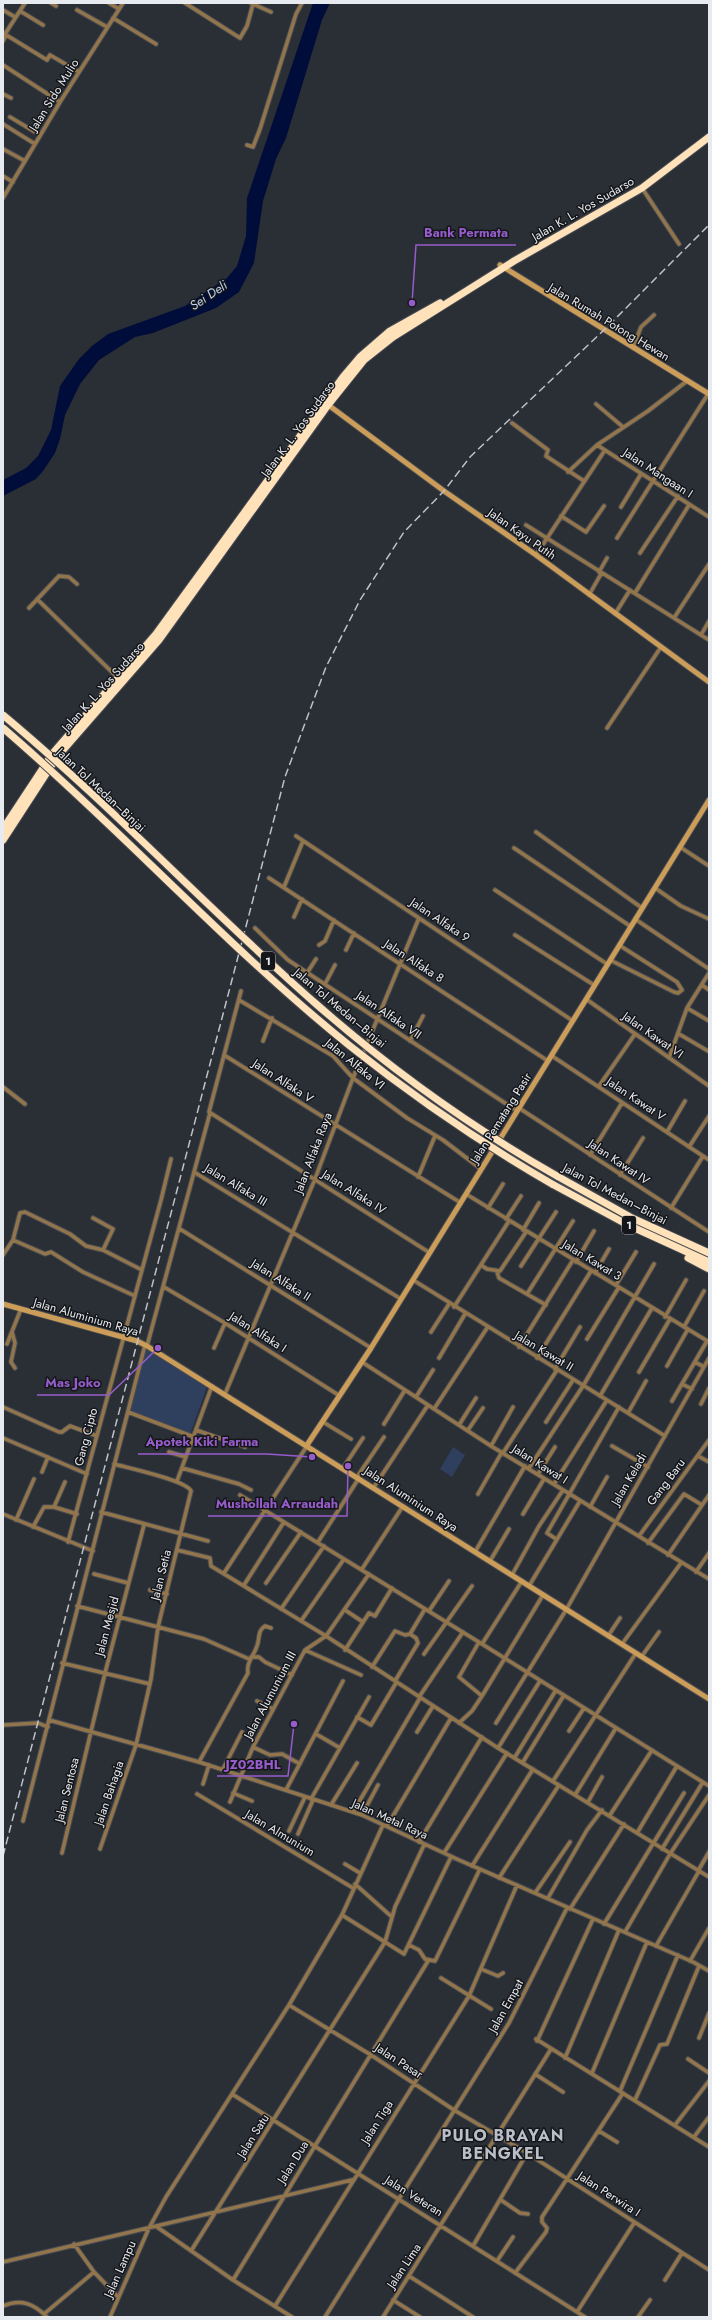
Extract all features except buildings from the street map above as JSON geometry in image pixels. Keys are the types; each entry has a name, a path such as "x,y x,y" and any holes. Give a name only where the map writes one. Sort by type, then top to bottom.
{"highway":[{"name":"Jalan K. L. Yos Sudarso","path":"501,267 642,188 709,137"},
{"name":"Jalan K. L. Yos Sudarso","path":"3,829 53,753 159,630 326,403 376,349 501,267 638,185 709,137"},
{"name":"Jalan K. L. Yos Sudarso","path":"3,840 49,768 73,737 159,640 326,403"},
{"name":"Jalan Tol Medan–Binjai","path":"3,716 274,967 357,1039 461,1116 556,1176 632,1218 709,1253"},
{"name":"Jalan Tol Medan–Binjai","path":"3,728 268,974 350,1045 456,1124 552,1184 586,1203 709,1262"},
{"path":"586,1203 638,1233 709,1269"}],"street":[{"path":"3,41 5,34 25,3"},
{"path":"51,3 56,6"},
{"path":"109,3 119,9"},
{"name":"Jalan Sido Mulio","path":"3,198 60,102 123,3"},
{"path":"185,3 240,38 247,26 252,4 271,12"},
{"path":"247,145 253,147 260,129 296,14 302,3"},
{"path":"3,10 15,17"},
{"path":"77,10 107,28"},
{"path":"20,11 44,25"},
{"path":"113,18 156,44"},
{"path":"5,34 47,60 50,55 79,72"},
{"path":"3,65 60,102"},
{"path":"3,94 11,98"},
{"path":"10,117 40,136"},
{"path":"3,124 35,144"},
{"path":"3,148 25,161"},
{"path":"3,176 12,182"},
{"path":"642,188 679,244"},
{"name":"Jalan Rumah Potong Hewan","path":"501,267 709,394"},
{"path":"633,348 641,327 654,315"},
{"path":"568,472 597,445 648,411 687,381"},
{"path":"617,538 709,394"},
{"name":"Jalan Kayu Putih","path":"326,403 444,491 536,555 589,596 709,682"},
{"path":"596,404 623,427"},
{"path":"512,423 545,448 548,451 546,456 568,472 584,481"},
{"name":"Jalan Mangaan I","path":"597,445 678,496 689,505 709,516"},
{"path":"536,555 605,450"},
{"path":"621,507 641,474"},
{"path":"640,553 678,496"},
{"path":"635,593 689,505"},
{"path":"561,516 586,532 604,506"},
{"path":"526,525 600,573 635,593 709,640"},
{"path":"589,596 607,558"},
{"path":"674,618 709,564"},
{"path":"29,608 59,576 69,577 77,584"},
{"path":"615,614 630,590"},
{"path":"37,599 118,678"},
{"path":"701,635 709,621"},
{"path":"607,728 661,647"},
{"name":"Jalan Pematang Pasir","path":"308,1445 371,1348 709,800"},
{"path":"536,832 642,908"},
{"name":"Jalan Alfaka 9","path":"296,836 573,1021"},
{"path":"284,887 303,841"},
{"path":"680,847 709,866"},
{"path":"514,848 630,926"},
{"name":"Jalan Alfaka 8","path":"269,878 548,1061"},
{"path":"655,888 681,906 709,919"},
{"path":"495,890 608,962 674,992 678,993 682,990 677,982 619,945"},
{"path":"294,917 302,899"},
{"name":"Jalan Alfaka Raya","path":"225,1394 315,1179 334,1125 399,963 419,918"},
{"path":"635,918 709,969"},
{"path":"319,945 325,941 334,920"},
{"name":"Jalan Alfaka VII","path":"255,928 288,960 377,1020 518,1110"},
{"path":"346,950 354,933"},
{"path":"515,935 594,986"},
{"path":"308,973 316,959"},
{"path":"325,984 335,965"},
{"path":"669,1058 679,1034 687,1008 709,973"},
{"path":"702,985 709,990"},
{"path":"194,1172 241,991"},
{"name":"Jalan Kawat VI","path":"586,999 709,1086"},
{"name":"Jalan Alfaka VI","path":"239,1000 272,1018 333,1056 353,1078 407,1118 481,1168"},
{"path":"687,1008 709,1020"},
{"path":"410,1041 423,1016"},
{"path":"263,1041 272,1018"},
{"path":"599,1086 635,1034"},
{"path":"679,1034 708,1051"},
{"name":"Jalan Alfaka V","path":"224,1055 461,1203"},
{"name":"Jalan Kawat V","path":"552,1056 709,1160"},
{"path":"3,1087 25,1104"},
{"path":"667,1132 685,1101"},
{"path":"590,1155 622,1102"},
{"name":"Jalan Kawat IV","path":"518,1110 709,1232"},
{"name":"Jalan Alfaka IV","path":"209,1111 430,1253"},
{"path":"689,1147 709,1116"},
{"path":"418,1177 435,1136"},
{"path":"620,1175 642,1138"},
{"path":"670,1208 703,1156"},
{"name":"Gang Cipto","path":"68,1542 77,1514 171,1159"},
{"name":"Jalan Alfaka III","path":"23,1821 48,1727 62,1663 93,1551 101,1512 146,1345 180,1229 194,1172 401,1299"},
{"path":"488,1208 503,1184"},
{"name":"Jalan Kawat 3","path":"466,1194 708,1342"},
{"path":"454,1307 481,1265 521,1196"},
{"path":"497,1272 502,1268 525,1231 539,1203"},
{"path":"3,1255 13,1240 20,1213 23,1211 70,1234 86,1246 103,1250 142,1270"},
{"path":"521,1266 531,1248 540,1240 556,1212"},
{"path":"93,1218 114,1230 103,1250"},
{"path":"527,1294 573,1221"},
{"name":"Jalan Alfaka II","path":"180,1229 371,1348"},
{"path":"519,1347 594,1231"},
{"path":"13,1240 45,1254 51,1252 83,1272 135,1296"},
{"path":"537,1358 609,1249"},
{"path":"587,1339 636,1252"},
{"path":"529,1468 583,1386 654,1264"},
{"path":"481,1265 497,1272 499,1278 546,1305"},
{"name":"Jalan Kawat II","path":"413,1280 465,1314 665,1436"},
{"path":"665,1317 686,1280"},
{"name":"Jalan Alfaka I","path":"164,1287 225,1323 340,1396"},
{"path":"667,1366 704,1291"},
{"name":"Jalan Aluminium Raya","path":"3,1304 124,1337 146,1345 308,1445 475,1552 522,1580 566,1610 709,1699"},
{"path":"431,1332 449,1304"},
{"path":"600,1396 652,1308"},
{"path":"7,1344 21,1309"},
{"path":"439,1358 465,1314"},
{"path":"639,1372 670,1319"},
{"path":"214,1348 225,1323"},
{"path":"478,1494 502,1453 556,1370 580,1327"},
{"path":"434,1409 488,1328"},
{"path":"12,1332 15,1343 10,1362 15,1368"},
{"path":"672,1401 708,1342"},
{"name":"Jalan Keladi","path":"496,1723 566,1610 709,1358"},
{"name":"Jalan Kawat I","path":"362,1362 502,1453 529,1468 648,1543 709,1579"},
{"path":"695,1362 704,1367"},
{"path":"416,1397 433,1370"},
{"path":"546,1422 573,1380"},
{"path":"628,1413 646,1381"},
{"path":"682,1384 692,1389"},
{"path":"177,1482 212,1386"},
{"path":"701,1404 709,1388"},
{"path":"384,1424 405,1390"},
{"path":"459,1425 476,1398"},
{"path":"554,1484 607,1400"},
{"path":"374,1487 428,1405"},
{"path":"3,1407 59,1432 62,1432 70,1426 97,1436"},
{"path":"491,1446 513,1407"},
{"path":"556,1539 547,1533 571,1495 619,1407"},
{"path":"468,1430 483,1408"},
{"path":"128,1412 194,1437"},
{"path":"323,1422 351,1439"},
{"path":"196,1430 246,1447"},
{"path":"318,1542 384,1437"},
{"path":"3,1438 87,1474"},
{"path":"343,1468 363,1438"},
{"name":"Gang Baru","path":"638,1536 709,1440"},
{"path":"224,1573 308,1445"},
{"path":"612,1446 648,1467"},
{"path":"538,1474 555,1448"},
{"path":"169,1452 186,1457"},
{"path":"698,1456 709,1462"},
{"path":"42,1472 48,1457"},
{"name":"Jalan Setia","path":"114,1464 177,1482 189,1488 191,1491 178,1550 158,1627 150,1684 136,1745"},
{"path":"475,1552 525,1466"},
{"path":"182,1468 239,1484 251,1490"},
{"path":"590,1507 607,1477"},
{"path":"523,1514 544,1478"},
{"path":"16,1520 34,1479"},
{"path":"54,1507 65,1482"},
{"path":"512,1575 539,1526 563,1490"},
{"path":"648,1543 684,1494 702,1505"},
{"path":"668,1555 709,1495"},
{"path":"240,1496 318,1542 506,1658 527,1673 709,1786"},
{"path":"529,1586 580,1501"},
{"path":"362,1570 403,1506"},
{"path":"33,1527 44,1507 54,1507 77,1514"},
{"path":"101,1512 208,1542"},
{"path":"3,1514 93,1551"},
{"path":"244,1585 284,1522"},
{"name":"Jalan Mesjid","path":"91,1732 104,1673 144,1525"},
{"path":"490,1561 509,1530"},
{"path":"266,1584 301,1532"},
{"path":"281,1608 324,1546"},
{"path":"178,1550 210,1558 210,1565 326,1636 345,1650 498,1748 602,1810 653,1844 709,1877"},
{"path":"696,1572 709,1552"},
{"path":"301,1621 344,1558"},
{"path":"622,1644 681,1563"},
{"path":"94,1574 128,1583"},
{"name":"Jalan Alumunium III","path":"230,1802 253,1747 305,1650 326,1636 369,1574"},
{"path":"482,1696 459,1677 522,1580"},
{"path":"372,1667 395,1631 405,1636 410,1634 449,1581"},
{"path":"424,1654 472,1586"},
{"path":"345,1650 369,1612 375,1616 392,1588"},
{"path":"150,1590 166,1594"},
{"path":"459,1723 472,1711 482,1696 543,1595"},
{"path":"77,1606 204,1639 250,1658 259,1657 264,1662 292,1675"},
{"path":"345,1610 363,1622"},
{"path":"608,1636 620,1618"},
{"path":"199,1762 248,1673 250,1658 258,1646 258,1636 262,1627 271,1628"},
{"path":"353,1812 420,1698 463,1632"},
{"path":"642,1656 659,1632"},
{"path":"357,1717 371,1724 418,1643 416,1638 410,1634"},
{"path":"305,1650 361,1675"},
{"path":"553,1782 582,1739 595,1714 636,1653"},
{"path":"62,1663 150,1684"},
{"path":"498,1748 540,1680"},
{"path":"286,1790 343,1681"},
{"path":"515,1757 556,1690"},
{"path":"523,1762 564,1695"},
{"path":"298,1834 312,1800 368,1697"},
{"path":"257,1701 273,1710"},
{"path":"417,1732 433,1706"},
{"path":"569,1731 584,1708"},
{"name":"Jalan Lampu","path":"110,2317 149,2228 166,2196 289,2004 342,1915 360,1873 385,1826 451,1718"},
{"name":"Jalan Metal Raya","path":"49,1720 223,1769 312,1800 353,1812 451,1857 690,1960 709,1971"},
{"path":"3,1725 38,1724 48,1727"},
{"path":"576,1795 616,1728"},
{"name":"Jalan Sentosa","path":"62,1853 91,1732"},
{"path":"223,1769 242,1732"},
{"path":"316,1734 340,1748"},
{"path":"419,1842 482,1737"},
{"name":"Jalan Bahagia","path":"100,1849 136,1745"},
{"path":"253,1747 270,1755 282,1754 300,1764"},
{"path":"610,1815 652,1750"},
{"path":"444,1853 507,1753"},
{"path":"331,1806 357,1763"},
{"path":"203,1784 209,1765"},
{"path":"637,1833 677,1766"},
{"path":"472,1866 533,1768"},
{"path":"588,1802 602,1777"},
{"path":"662,1849 703,1782"},
{"path":"500,1878 559,1785"},
{"path":"362,1816 378,1786"},
{"path":"604,1924 684,1793"},
{"name":"Jalan Almunium","path":"197,1794 354,1886 392,1916"},
{"path":"233,1794 252,1801"},
{"path":"625,1932 670,1854 709,1795"},
{"path":"289,1831 305,1797"},
{"path":"548,1898 587,1830 602,1810"},
{"name":"Jalan Empat","path":"325,2317 509,2023 569,1908 624,1824"},
{"path":"535,1893 570,1842"},
{"name":"Jalan Satu","path":"191,2251 218,2211 385,1942 392,1916 424,1845"},
{"path":"563,1852 571,1857"},
{"path":"656,1946 709,1852"},
{"path":"342,1915 404,1954 451,1857"},
{"path":"345,1864 360,1873"},
{"name":"Jalan Dua","path":"233,2280 428,1961 435,1960 480,1869"},
{"name":"Jalan Tiga","path":"275,2306 357,2172 469,1996 517,1885"},
{"path":"593,1919 536,2040 592,2073 709,2147"},
{"path":"690,1960 709,1928"},
{"path":"565,2058 619,1930"},
{"path":"592,2073 646,1942"},
{"path":"409,1945 419,1950 422,1958 428,1961"},
{"path":"515,2273 548,2230 542,2219 599,2131 622,2092 678,1955"},
{"path":"635,2100 660,2045 666,2045 668,2042 699,1966"},
{"path":"481,1969 495,1976 503,1973"},
{"path":"441,1978 491,2009"},
{"name":"Jalan Pasar","path":"289,2004 414,2082 454,2110 497,2135"},
{"path":"699,2038 709,2013"},
{"name":"Jalan Lima","path":"383,2317 550,2049"},
{"path":"688,2059 709,2073"},
{"path":"535,2074 563,2092"},
{"path":"675,2125 709,2081"},
{"name":"Jalan Veteran","path":"232,2094 315,2145 585,2317"},
{"path":"694,2138 709,2117"},
{"path":"599,2131 617,2142"},
{"name":"Jalan Perwira I","path":"497,2135 709,2270"},
{"path":"473,2246 527,2153"},
{"path":"3,2262 74,2244 157,2227 284,2195 352,2180"},
{"path":"501,2200 520,2213 528,2214"},
{"path":"577,2312 634,2223"},
{"path":"157,2227 233,2280 292,2317"},
{"path":"496,2261 513,2237"},
{"path":"74,2244 94,2272 118,2297"},
{"path":"665,2280 682,2253"},
{"path":"3,2306 17,2302 31,2304 37,2306 46,2315 94,2272"},
{"path":"409,2276 473,2317"},
{"path":"393,2300 420,2317"},
{"path":"638,2317 650,2300"}],"shaded area":[{"path":"145,1349 207,1387 190,1434 130,1410"},
{"path":"453,1447 465,1455 452,1477 440,1469"}],"water":[{"name":"Sei Deli","path":"313,3 330,3 322,20 286,138 276,159 263,201 254,263 239,292 216,308 153,333 135,337 99,360 80,384 65,415 60,439 55,453 43,471 36,479 3,496 3,480 26,468 38,456 51,430 60,386 79,359 92,346 108,334 185,306 227,278 237,266 246,236 247,198"}],"railway":[{"path":"3,1856 285,777 326,667 360,600 404,532 444,491 470,457 604,330 709,225"}],"place":[{"name":"Bank Permata","path":"412,303"},
{"name":"Mas Joko","path":"158,1348"},
{"name":"Apotek Kiki Farma","path":"312,1457"},
{"name":"Mushollah Arraudah","path":"348,1466"},
{"name":"JZ02BHL","path":"294,1724"}],"district":[{"name":"PULO BRAYAN BENGKEL","path":"503,2144"}]}
